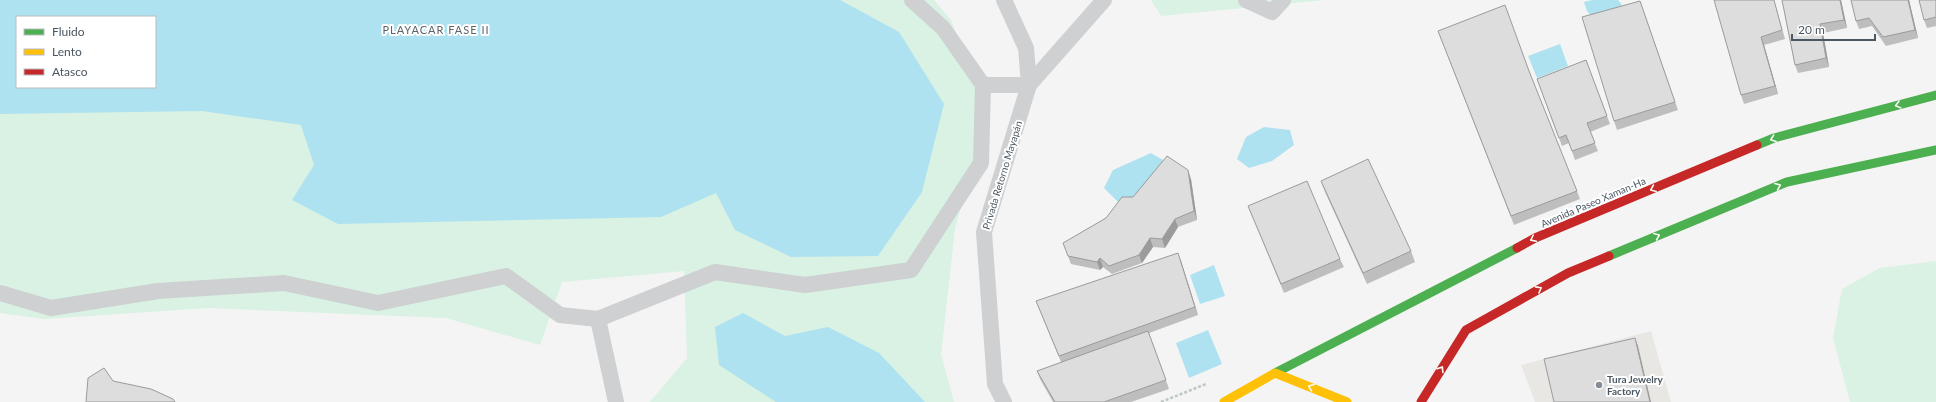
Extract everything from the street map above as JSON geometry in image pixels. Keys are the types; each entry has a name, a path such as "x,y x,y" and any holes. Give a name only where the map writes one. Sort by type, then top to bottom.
{"main road":[{"name":"Avenida Paseo Xaman-Ha","path":"1224,402 1275,373 1535,238 1774,138 1936,95"},
{"path":"1421,402 1466,330 1568,273 1787,182 1936,150"},
{"path":"1275,373 1347,402"}],"lane":[{"path":"0,292 51,308 158,291 284,283 378,303 506,276 560,314 598,319 715,272 805,285 911,270 981,163 983,85 943,28 912,0"},
{"name":"Privada Retorno Mayapán","path":"1004,0 1026,48 1029,85 984,232 995,384 1004,402"},
{"path":"983,85 1029,85 1104,0"},
{"path":"1246,0 1272,12 1283,0"},
{"path":"598,319 616,402"}],"shaded area":[{"path":"1651,331 1671,402 1535,402 1521,365"}],"green space":[{"path":"0,0 934,0 951,20 986,113 955,229 941,354 954,402 650,402 687,358 684,271 562,282 540,345 446,318 208,308 44,319 0,313"},
{"path":"1151,0 1325,0 1161,16"},
{"path":"1936,261 1936,402 1850,402 1833,338 1842,289 1880,268"}],"water":[{"path":"0,0 840,0 899,32 944,104 922,192 878,256 791,257 735,230 716,193 661,217 338,224 292,200 314,165 301,125 202,111 0,114"},
{"path":"1592,0 1618,0 1622,5 1616,14 1594,19 1587,11 1584,2"},
{"path":"1560,44 1568,66 1537,78 1528,56"},
{"path":"1264,127 1290,130 1294,145 1272,161 1249,168 1237,159 1246,137"},
{"path":"1151,153 1170,164 1136,205 1117,201 1104,188 1113,170"},
{"path":"1214,265 1225,296 1200,304 1190,275"},
{"path":"743,313 785,336 828,327 879,353 925,402 776,402 719,365 715,327"},
{"path":"1208,330 1222,364 1189,378 1176,343"}],"building":[{"path":"1714,0 1774,0 1782,30 1761,37 1775,86 1741,95"},
{"path":"1782,0 1840,0 1844,20 1820,24 1826,58 1795,65"},
{"path":"1851,0 1908,0 1915,30 1883,37 1869,18 1856,21"},
{"path":"1919,0 1936,0 1936,17 1924,20"},
{"path":"1640,1 1675,102 1614,121 1582,17"},
{"path":"1505,5 1529,71 1577,191 1511,216 1438,31"},
{"path":"1586,60 1607,116 1587,123 1595,143 1572,151 1566,135 1559,138 1537,79"},
{"path":"1167,156 1188,170 1194,211 1175,219 1162,239 1150,238 1139,255 1109,266 1100,258 1097,262 1068,256 1063,243 1106,218 1122,197 1133,197"},
{"path":"1368,159 1411,251 1363,273 1321,181"},
{"path":"1307,181 1340,259 1281,284 1248,206"},
{"path":"1178,253 1195,307 1059,356 1036,301"},
{"path":"1148,331 1166,380 1104,402 1055,402 1037,371"},
{"name":"Tura Jewelry Factory","path":"1635,338 1650,402 1554,402 1544,359"},
{"path":"104,368 113,381 151,389 173,399 175,402 86,402 88,378"}],"traffic: fast":[{"path":"1757,145 1774,138 1936,95"},
{"path":"1609,256 1787,182 1936,150"},
{"path":"1275,373 1517,248"}],"traffic: slow":[{"path":"1224,402 1275,373 1347,402"}],"traffic: jam":[{"path":"1517,248 1535,238 1757,145"},
{"path":"1421,402 1466,330 1568,273 1609,256"}],"place":[{"name":"Tura Jewelry Factory","path":"1599,385"}],"district":[{"name":"PLAYACAR FASE II","path":"436,30"}]}
